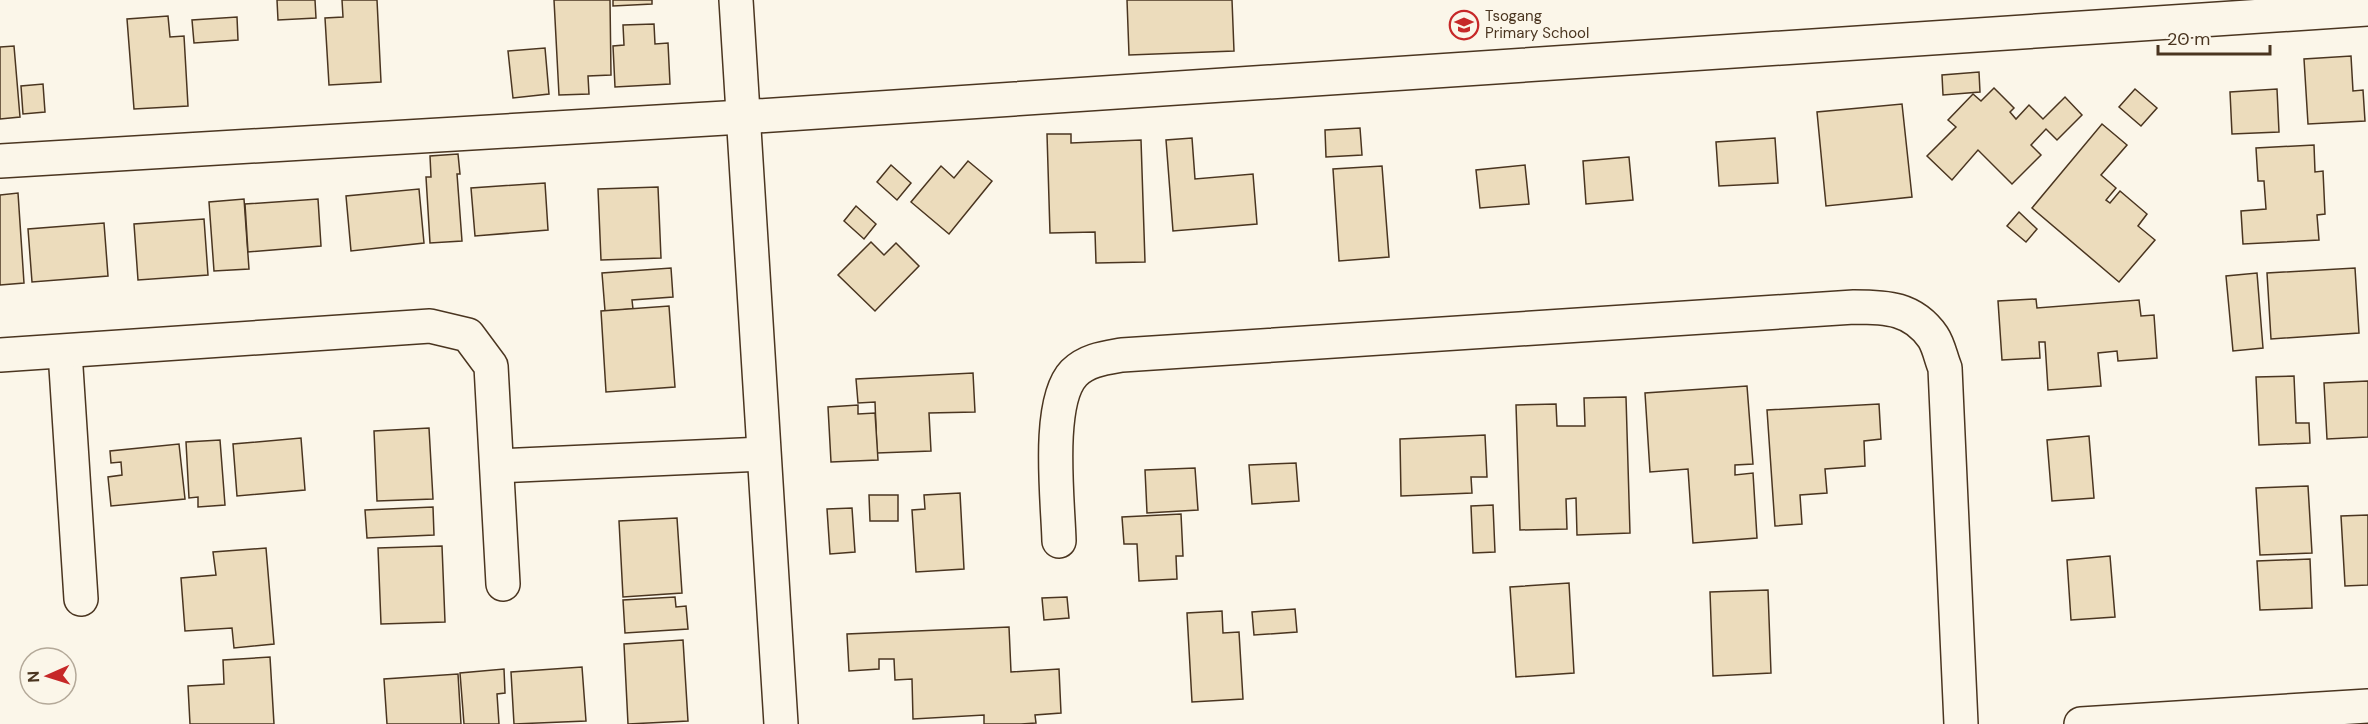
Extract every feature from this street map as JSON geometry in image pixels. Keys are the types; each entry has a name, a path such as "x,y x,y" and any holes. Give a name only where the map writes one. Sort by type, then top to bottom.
{"street":[{"path":"736,0 781,724"},
{"path":"0,161 742,117 2368,9"},
{"path":"1059,541 1056,421 1062,394 1074,373 1095,360 1122,355 1854,306 1890,308 1916,318 1934,338 1945,368 1961,724"},
{"path":"0,355 430,326 468,335 491,366 503,584"},
{"path":"65,351 81,599"},
{"path":"497,466 763,454"},
{"path":"2080,724 2368,706"}],"building":[{"path":"277,0 315,0 316,18 278,20"},
{"path":"342,0 377,0 381,82 329,85 325,18 343,17"},
{"path":"554,0 610,0 611,75 588,76 589,94 559,95"},
{"path":"613,0 652,0 652,4 613,6"},
{"path":"1127,0 1232,0 1234,51 1129,55"},
{"path":"168,16 170,37 184,36 188,106 134,109 127,19"},
{"path":"237,17 238,40 194,43 192,20"},
{"path":"654,24 655,44 668,43 670,84 615,87 613,46 624,45 623,25"},
{"path":"14,46 20,117 0,119 0,47"},
{"path":"545,48 549,94 513,98 508,51"},
{"path":"2351,56 2353,91 2363,90 2365,121 2308,124 2304,59"},
{"path":"1979,72 1980,92 1943,95 1942,75"},
{"path":"43,84 45,112 23,114 21,86"},
{"path":"1994,88 2014,108 2010,112 2016,119 2029,105 2043,119 2065,97 2082,115 2057,140 2046,129 2031,145 2041,155 2012,184 1978,150 1952,180 1927,156 1956,127 1948,120 1973,94 1981,101"},
{"path":"2135,89 2157,108 2141,126 2119,107"},
{"path":"2277,89 2279,132 2232,134 2230,92"},
{"path":"1902,104 1912,197 1826,206 1817,112"},
{"path":"2102,124 2127,145 2101,175 2116,188 2106,200 2110,203 2120,191 2147,214 2138,226 2155,240 2119,282 2032,208"},
{"path":"1360,128 1362,155 1326,157 1325,130"},
{"path":"1047,134 1071,134 1071,143 1141,140 1145,262 1096,263 1095,232 1050,233"},
{"path":"1192,138 1195,179 1253,174 1257,224 1173,231 1166,140"},
{"path":"1775,138 1778,183 1719,186 1716,142"},
{"path":"2314,145 2315,172 2323,171 2325,214 2317,215 2319,240 2243,244 2241,211 2266,209 2264,181 2258,181 2256,148"},
{"path":"458,154 460,174 457,174 462,241 430,243 426,177 431,177 430,156"},
{"path":"1629,157 1633,200 1586,204 1583,161"},
{"path":"968,161 992,181 949,234 911,202 941,166 954,178"},
{"path":"891,165 911,183 897,200 877,182"},
{"path":"1525,165 1529,204 1480,208 1476,170"},
{"path":"1382,166 1389,257 1339,261 1333,169"},
{"path":"545,183 548,230 475,236 471,188"},
{"path":"658,187 661,258 601,260 598,189"},
{"path":"419,189 424,243 351,251 346,196"},
{"path":"18,193 24,283 0,285 0,195"},
{"path":"244,199 249,269 214,271 209,202"},
{"path":"318,199 321,246 248,252 245,204"},
{"path":"856,206 876,224 864,239 844,221"},
{"path":"2019,212 2037,229 2026,242 2007,226"},
{"path":"204,219 208,275 138,280 134,224"},
{"path":"104,223 108,276 32,282 28,229"},
{"path":"871,242 884,255 896,243 919,266 875,311 838,275"},
{"path":"671,268 673,297 632,300 633,309 605,311 602,273"},
{"path":"2355,268 2359,333 2271,339 2267,273"},
{"path":"2257,273 2263,348 2233,351 2226,276"},
{"path":"2036,299 2037,308 2139,300 2141,316 2154,315 2157,358 2118,361 2117,351 2098,353 2101,386 2048,390 2045,342 2039,342 2040,358 2002,360 1998,301"},
{"path":"669,306 675,387 606,392 601,311"},
{"path":"973,373 975,412 929,413 931,451 877,453 875,402 858,403 856,379"},
{"path":"2294,376 2296,423 2309,423 2310,443 2259,445 2256,377"},
{"path":"2368,381 2368,437 2327,439 2324,383"},
{"path":"1747,386 1753,464 1735,465 1735,475 1753,473 1757,538 1693,543 1688,469 1650,472 1645,393"},
{"path":"1626,397 1630,533 1577,535 1576,498 1566,499 1567,529 1520,530 1516,405 1556,404 1557,426 1585,426 1584,398"},
{"path":"1879,404 1881,439 1864,441 1865,466 1825,469 1827,493 1800,495 1802,524 1775,526 1767,410"},
{"path":"858,405 858,414 875,413 878,460 831,462 828,407"},
{"path":"429,428 433,499 377,501 374,431"},
{"path":"1485,435 1487,477 1471,477 1472,493 1401,496 1400,439"},
{"path":"2089,436 2094,498 2052,501 2047,440"},
{"path":"301,438 305,490 237,496 233,444"},
{"path":"220,440 225,505 198,507 198,497 189,498 186,442"},
{"path":"179,444 185,499 111,506 108,477 122,475 121,462 111,463 110,451"},
{"path":"1296,463 1299,501 1252,504 1249,465"},
{"path":"1195,468 1198,510 1147,513 1145,470"},
{"path":"2308,486 2312,553 2260,555 2256,488"},
{"path":"960,493 964,569 916,572 912,510 925,509 924,495"},
{"path":"869,495 898,495 898,521 870,521"},
{"path":"1493,505 1495,552 1473,553 1471,506"},
{"path":"433,507 434,535 367,538 365,510"},
{"path":"852,508 855,552 830,554 827,509"},
{"path":"1181,514 1183,556 1176,556 1177,579 1139,581 1137,544 1124,544 1122,517"},
{"path":"2368,515 2368,585 2345,586 2341,516"},
{"path":"677,518 682,593 623,597 619,521"},
{"path":"442,546 445,622 381,624 378,548"},
{"path":"266,548 274,644 234,648 232,628 185,631 181,578 216,575 213,552"},
{"path":"2110,556 2115,617 2071,620 2067,560"},
{"path":"2310,559 2312,608 2260,610 2257,561"},
{"path":"1569,583 1574,673 1516,677 1510,587"},
{"path":"1768,590 1771,673 1713,676 1710,592"},
{"path":"675,597 676,607 686,606 688,629 625,633 623,600"},
{"path":"1067,597 1069,618 1044,620 1042,598"},
{"path":"1295,609 1297,632 1254,635 1252,612"},
{"path":"1222,611 1223,633 1239,632 1243,699 1192,702 1187,613"},
{"path":"1009,627 1011,672 1059,669 1061,713 1035,715 1036,723 1021,724 984,724 984,715 913,719 912,679 895,680 894,659 879,659 879,669 849,671 847,634"},
{"path":"683,640 688,721 628,724 624,644"},
{"path":"270,657 274,724 190,724 188,686 224,684 223,660"},
{"path":"582,667 586,721 514,724 511,672"},
{"path":"504,669 505,693 497,694 499,724 464,724 460,673"},
{"path":"458,674 461,724 387,724 384,679"}],"place":[{"name":"Tsogang Primary School","path":"1464,25"}]}
